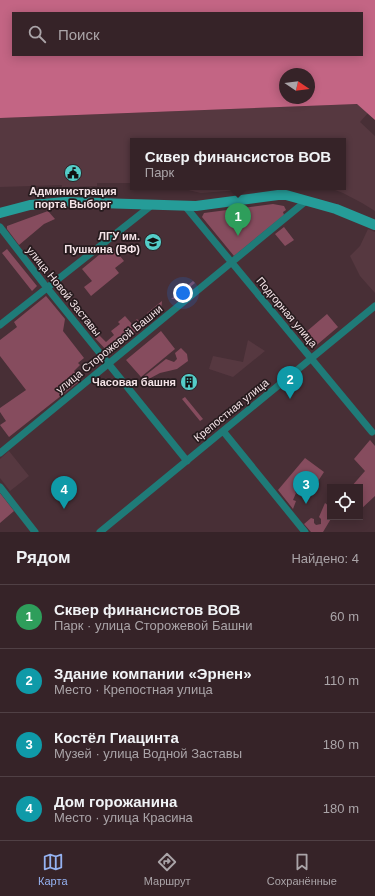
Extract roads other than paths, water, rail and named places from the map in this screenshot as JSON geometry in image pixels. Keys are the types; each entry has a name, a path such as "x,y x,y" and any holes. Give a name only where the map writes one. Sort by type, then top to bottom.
{"street":[{"path":"0,213 30,206 66,202 196,206 278,195 336,209 375,225"},
{"name":"улица Сторожевой Башни","path":"0,453 306,201"},
{"path":"0,325 152,205"},
{"name":"Подгорная улица","path":"185,206 372,432"},
{"name":"улица Новой Заставы","path":"0,228 185,459"},
{"name":"Крепостная улица","path":"103,531 185,459 223,431 375,306"},
{"path":"223,431 305,532"},
{"path":"0,487 35,532"}],"place":[{"name":"Администрация порта Выборг","path":"73,173"},
{"name":"Сквер финансистов ВОВ","path":"238,236"},
{"name":"ЛГУ им. Пушкина (ВФ)","path":"153,242"},
{"name":"Часовая башня","path":"189,382"},
{"name":"Здание компании «Эрнен»","path":"290,399"},
{"name":"Костёл Гиацинта","path":"306,504"},
{"name":"Дом горожанина","path":"64,509"}]}
